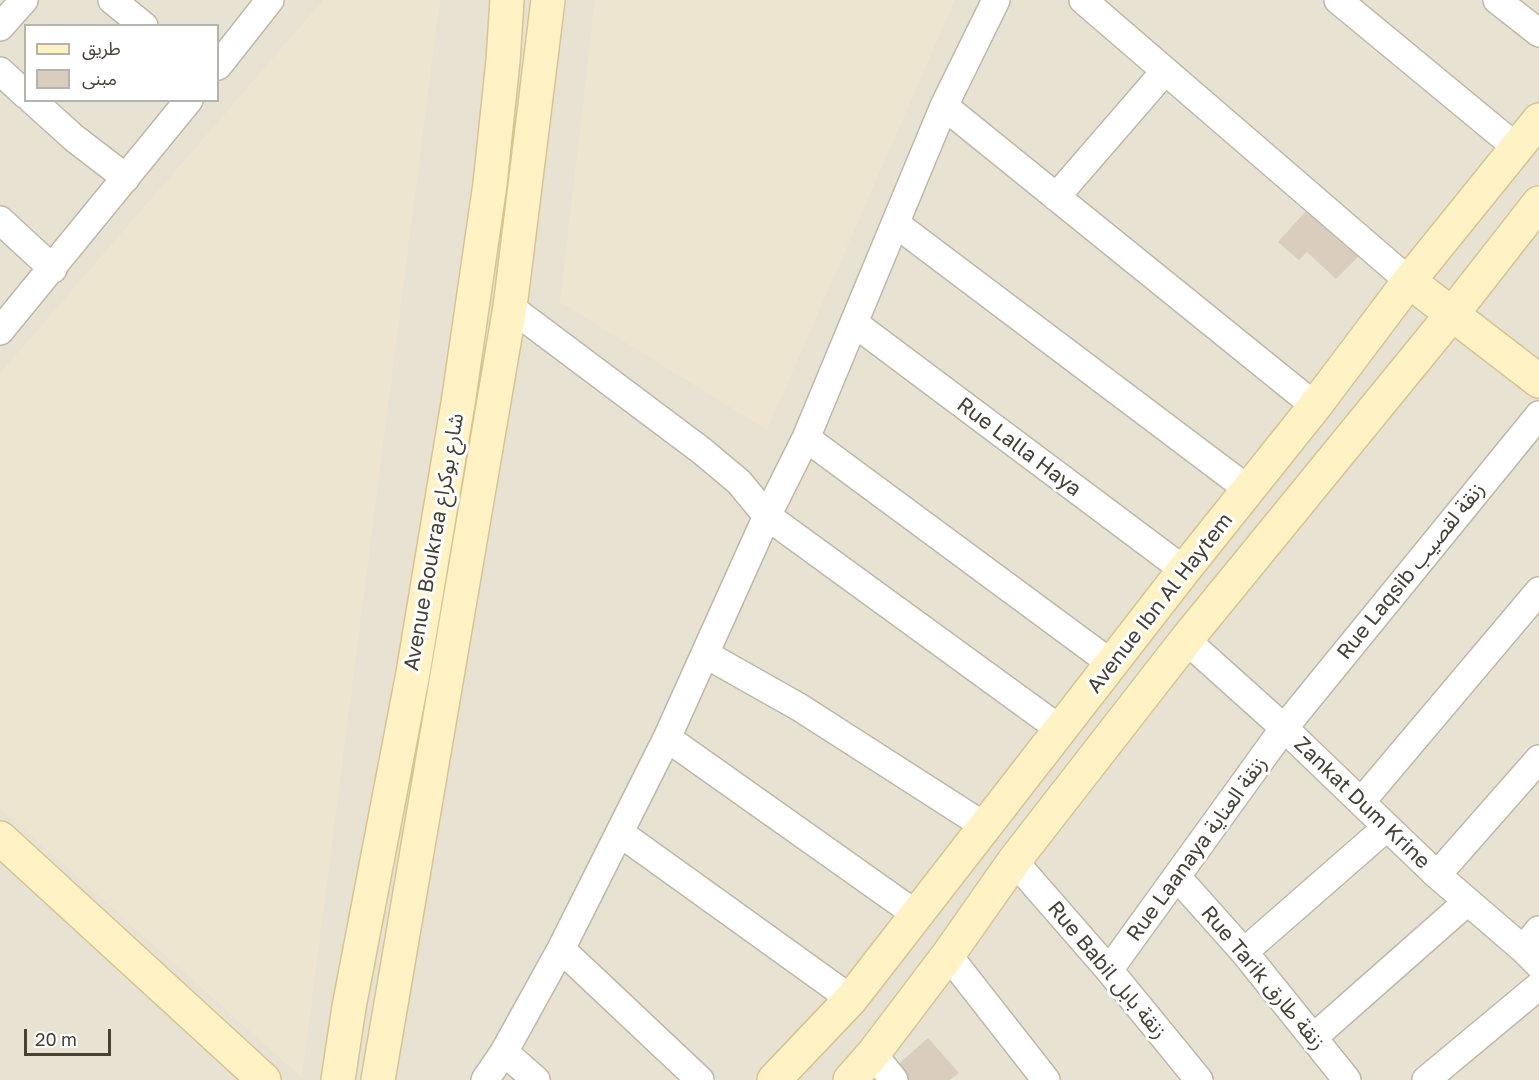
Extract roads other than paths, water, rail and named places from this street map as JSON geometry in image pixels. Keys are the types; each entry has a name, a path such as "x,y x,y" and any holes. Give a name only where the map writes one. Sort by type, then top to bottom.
{"street":[{"path":"0,27 24,0"},
{"path":"112,0 142,24"},
{"path":"219,65 270,0"},
{"name":"Avenue Boukraa شارع بوكراع","path":"338,1080 349,1007 413,673 459,397 498,117 507,0"},
{"name":"Avenue Boukraa شارع بوكراع","path":"378,1080 510,307 548,0"},
{"path":"485,1080 504,1052 561,949 667,738 767,516 806,438 944,106 996,0"},
{"path":"1083,0 1409,280 1539,381"},
{"path":"1338,0 1516,148"},
{"path":"1497,0 1539,33"},
{"path":"1056,196 1165,70"},
{"path":"0,71 24,93"},
{"path":"34,102 74,138 126,178"},
{"path":"0,331 187,102"},
{"path":"944,106 1315,406"},
{"name":"Avenue Ibn Al Haytem","path":"774,1080 851,999 1184,570 1250,490 1409,280 1539,120"},
{"name":"Avenue Ibn Al Haytem","path":"850,1080 873,1054 948,955 1014,861 1186,640 1453,313 1539,203"},
{"path":"0,220 52,269"},
{"path":"896,224 1250,490"},
{"path":"510,307 702,451 739,482 767,516 1062,730"},
{"name":"Rue Lalla Haya","path":"854,323 1184,570"},
{"name":"Rue Laqsib زنقة لقصيب","path":"1284,728 1539,415"},
{"path":"806,438 1112,664"},
{"path":"1361,802 1539,591"},
{"name":"Zankat Dum Krine","path":"1186,640 1284,728 1467,902 1534,948"},
{"path":"705,654 799,707 986,827"},
{"name":"Rue Laanaya زنقة العناية","path":"1109,970 1178,878 1284,728"},
{"path":"667,738 917,915"},
{"path":"1437,875 1539,759"},
{"path":"1244,952 1386,827"},
{"path":"620,833 851,999"},
{"path":"0,838 264,1080"},
{"name":"Rue Babil زنقة بابل","path":"1014,861 1109,970 1198,1080"},
{"name":"Rue Tarik زنقة طارق","path":"1178,878 1244,952 1347,1080"},
{"path":"1314,1037 1467,902"},
{"path":"561,949 700,1080"},
{"path":"948,955 1046,1080"},
{"path":"1426,1080 1539,986"},
{"path":"504,1052 536,1080"},
{"path":"873,1054 894,1080"}]}
